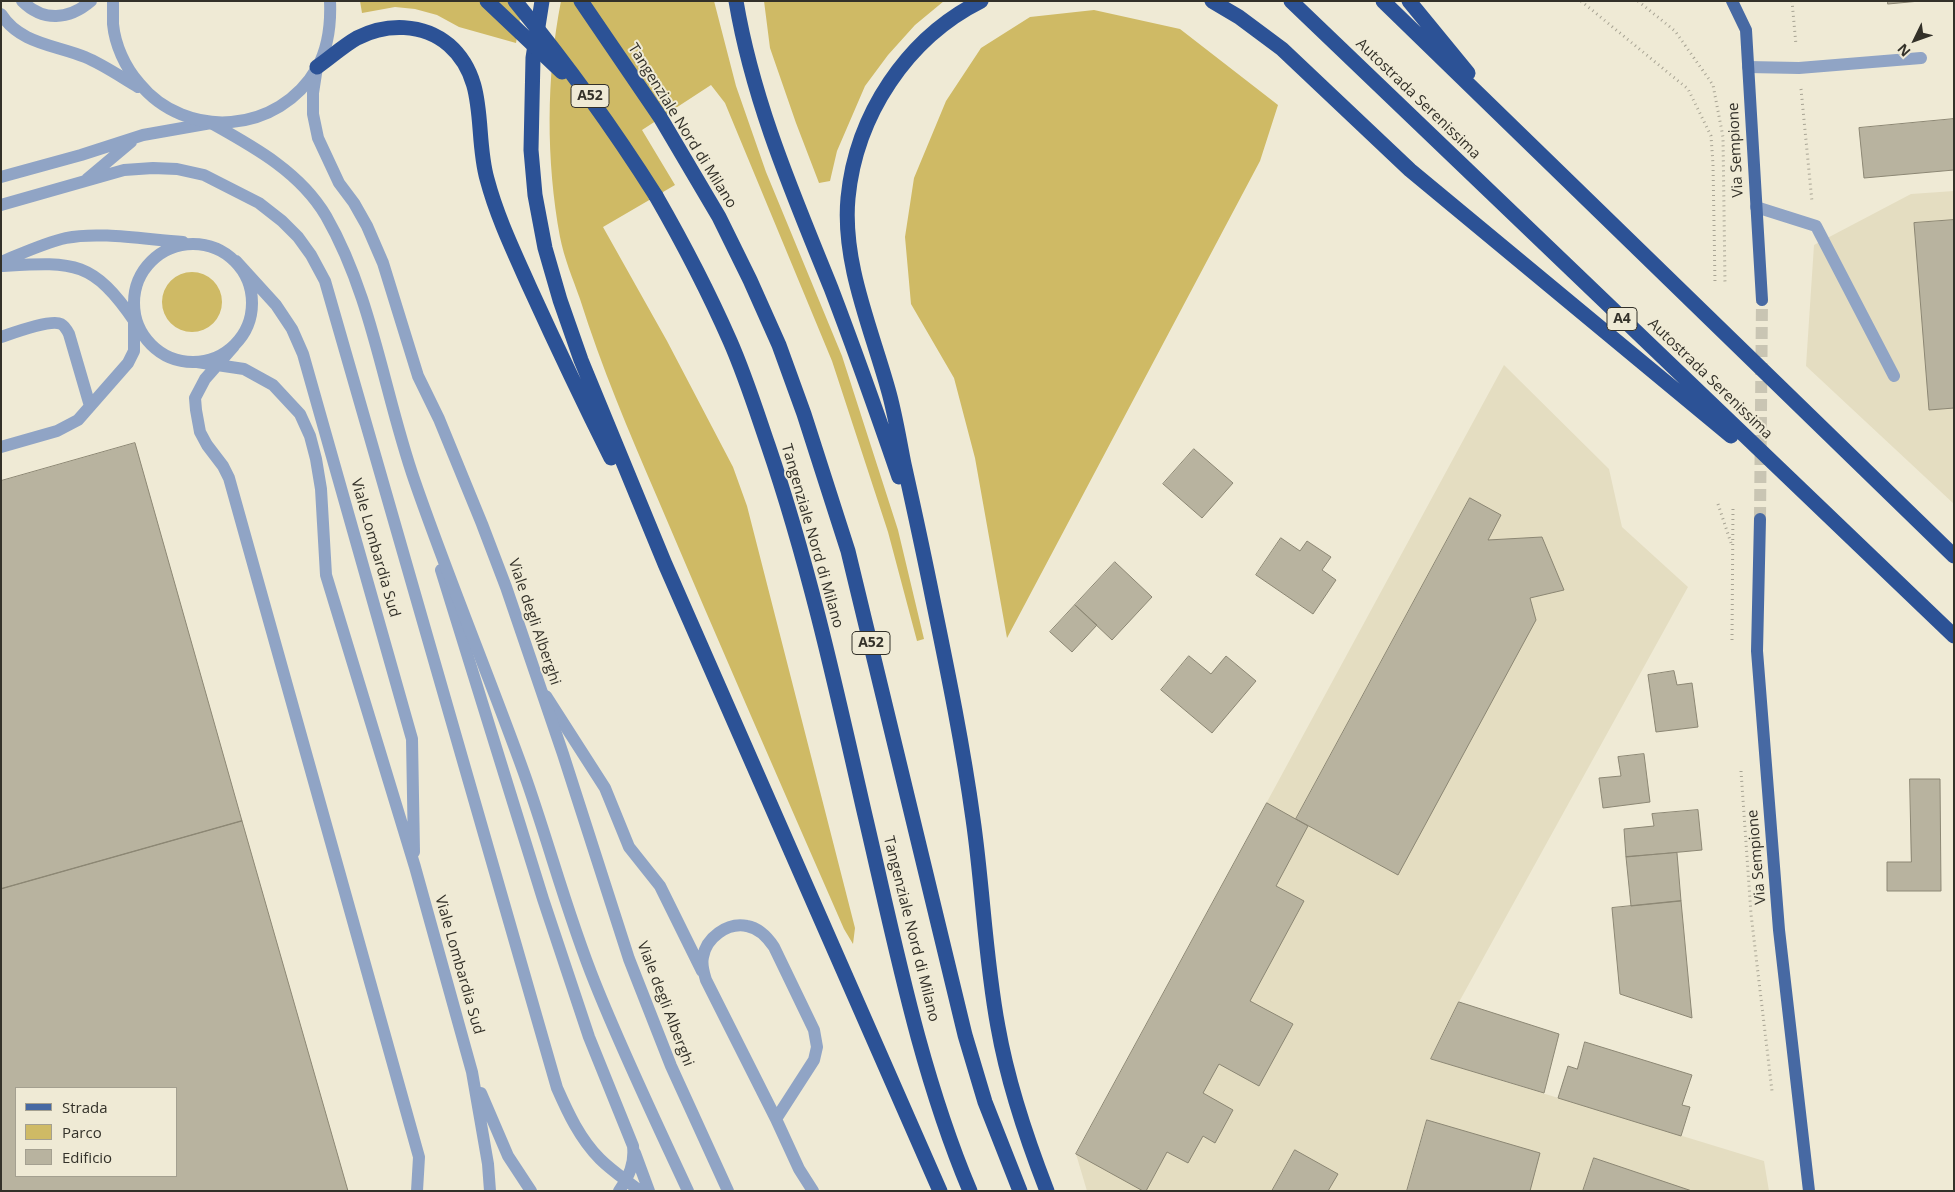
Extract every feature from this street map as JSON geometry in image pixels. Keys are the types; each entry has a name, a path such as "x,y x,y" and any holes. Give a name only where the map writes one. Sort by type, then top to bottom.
{"highway":[{"path":"487,1 594,102"},
{"name":"Tangenziale Nord di Milano","path":"514,1 551,45 594,102 656,196 701,280 731,343 756,408 778,475 817,611 909,1001 935,1091 970,1191"},
{"path":"542,1 533,58 531,150 535,196 545,248 580,360 665,564 940,1191"},
{"name":"Tangenziale Nord di Milano","path":"581,1 660,117 719,217 779,345 804,414 848,551 965,1035 985,1102 1020,1191"},
{"path":"736,1 749,65 774,146 860,363 907,503 933,601"},
{"path":"981,1 948,20 909,56 879,100 859,146 851,177 848,200 848,227 852,258 870,329 889,392 963,752 998,1028 1020,1117 1047,1191"},
{"path":"1212,1 1239,17 1282,50 1410,170 1826,515"},
{"name":"Autostrada Serenissima","path":"1291,1 1954,636"},
{"path":"1383,1 1954,556"},
{"path":"1409,1 1519,134"},
{"path":"317,67 357,38 388,28 405,27 420,29 448,44 460,56 474,81 477,95 482,162 506,234 565,366 665,564"}],"main road":[{"name":"Via Sempione","path":"1732,1 1746,30 1762,300"},
{"name":"Via Sempione","path":"1760,519 1757,651 1779,930 1809,1191"}],"street":[{"path":"22,1 31,10 51,17 75,12 91,1"},
{"path":"113,1 113,25 119,49 130,73 146,92"},
{"path":"1,177 81,155 137,136 212,123 250,119 269,112 288,100 305,84 317,67 326,46 330,25 330,1"},
{"path":"1,14 14,28 29,38 86,58 146,92 164,105 186,116 212,123 267,155 313,197 325,215 353,270 362,297 414,479 546,909 589,1037 649,1191"},
{"path":"1748,67 1799,68 1921,58"},
{"name":"Viale degli Alberghi","path":"317,67 313,92 313,114 318,138 339,183 368,226 383,263 418,376 439,419 482,524 540,686 629,959 668,1058 728,1191"},
{"path":"84,182 137,136"},
{"path":"1,205 124,170 177,169 204,175 259,203 288,226 311,255 325,281 557,1088 573,1120 599,1158 640,1191"},
{"path":"1756,207 1816,226 1894,376"},
{"path":"1,264 47,243 69,237 100,236 198,244 220,249 236,261 247,280 252,296 252,314 245,332 205,379 195,398 200,432 229,478 419,1156 417,1191"},
{"path":"1,447 67,427 78,420 128,362 134,350 135,291 140,276 148,263 160,253 179,245 198,244"},
{"name":"Viale Lombardia Sud","path":"236,261 276,304 292,329 303,354 412,739 415,867"},
{"path":"1,264 68,265 92,274 120,299 134,315 147,340 161,353 178,360 197,362 219,356 234,346"},
{"path":"1,337 50,324 61,324 69,334 90,406"},
{"name":"Viale Lombardia Sud","path":"197,362 244,369 273,385 300,414 310,436 321,489 326,575 415,867 472,1072 488,1164 490,1191"},
{"path":"414,479 525,776 568,910 595,983 688,1191"},
{"path":"540,686 605,788 629,848 660,886 799,1169 812,1191"},
{"path":"706,980 702,958 705,949 717,934 728,928 747,926 756,929 774,947 814,1030 817,1047 814,1060 776,1119"},
{"name":"Viale Lombardia Sud","path":"472,1072 508,1156 531,1191"},
{"path":"619,1191 632,1168 633,1146"}],"path":[{"path":"1580,1 1688,89 1711,136 1714,284"},
{"path":"1638,1 1675,31 1713,85 1723,137 1725,285"},
{"path":"1792,1 1814,226"},
{"path":"1718,504 1732,546 1732,508"}],"shaded area":[{"path":"1954,191 1954,504 1806,366 1814,245 1911,194"},
{"path":"1504,365 1609,469 1622,527 1688,587 1459,1002 1431,1059 1764,1161 1769,1191 1087,1191 1076,1154"}],"green space":[{"path":"360,1 523,1 516,43 459,27 437,15 415,9 395,7 362,13"},
{"path":"561,1 714,1 736,86 766,172 842,356 898,530 924,639 917,641 888,532 832,361 725,103 711,85 642,130 675,185 603,227 667,341 733,467 747,506 855,928 853,944 844,929 820,875 636,448 606,374 566,261 555,208 550,149 550,89"},
{"path":"764,1 944,1 915,25 888,55 865,86 837,151 830,181 819,183 796,123 770,48"},
{"path":"1094,10 1180,29 1278,105 1260,161 1007,638 975,458 954,378 911,304 905,237 914,178 946,101 981,48 1030,17"},
{"path":"186,272 198,272 209,277 217,285 222,296 220,314 209,327 198,332 186,332 175,327 167,319 162,308 162,296 167,285 175,277"}],"building":[{"path":"1888,1 1920,1 1888,4"},
{"path":"1954,119 1954,170 1864,178 1859,128"},
{"path":"1954,220 1954,408 1929,410 1914,223"},
{"path":"135,443 242,821 1,889 1,481"},
{"path":"1194,449 1233,483 1202,518 1163,484"},
{"path":"1470,498 1501,515 1488,540 1542,537 1564,590 1530,598 1536,620 1398,875 1296,819"},
{"path":"1281,538 1300,551 1307,541 1331,557 1322,570 1336,580 1313,614 1256,575"},
{"path":"1115,562 1152,597 1112,640 1075,605"},
{"path":"1075,605 1097,625 1072,652 1050,632"},
{"path":"1189,656 1211,674 1226,656 1256,681 1212,733 1161,690"},
{"path":"1674,671 1677,685 1692,683 1698,727 1656,732 1648,675"},
{"path":"1644,754 1650,802 1603,808 1599,778 1621,776 1618,757"},
{"path":"1910,779 1940,779 1941,891 1887,891 1887,862 1911,862"},
{"path":"1267,803 1308,826 1276,886 1304,901 1250,1001 1293,1024 1259,1086 1219,1064 1203,1093 1233,1110 1215,1143 1203,1136 1188,1163 1167,1152 1146,1191 1143,1191 1076,1154"},
{"path":"1698,810 1702,850 1626,857 1624,829 1654,826 1652,814"},
{"path":"242,821 348,1191 1,1191 1,889"},
{"path":"1677,853 1681,901 1631,906 1626,857"},
{"path":"1681,901 1692,1018 1620,994 1612,908"},
{"path":"1459,1002 1559,1034 1544,1093 1431,1059"},
{"path":"1585,1042 1692,1075 1682,1105 1690,1107 1681,1136 1558,1098 1568,1066 1577,1069"},
{"path":"1427,1120 1540,1153 1530,1191 1407,1191"},
{"path":"1295,1150 1338,1174 1328,1191 1272,1191"},
{"path":"1594,1158 1692,1191 1583,1191"}],"tunnel":[{"path":"1760,519 1762,300"}]}
